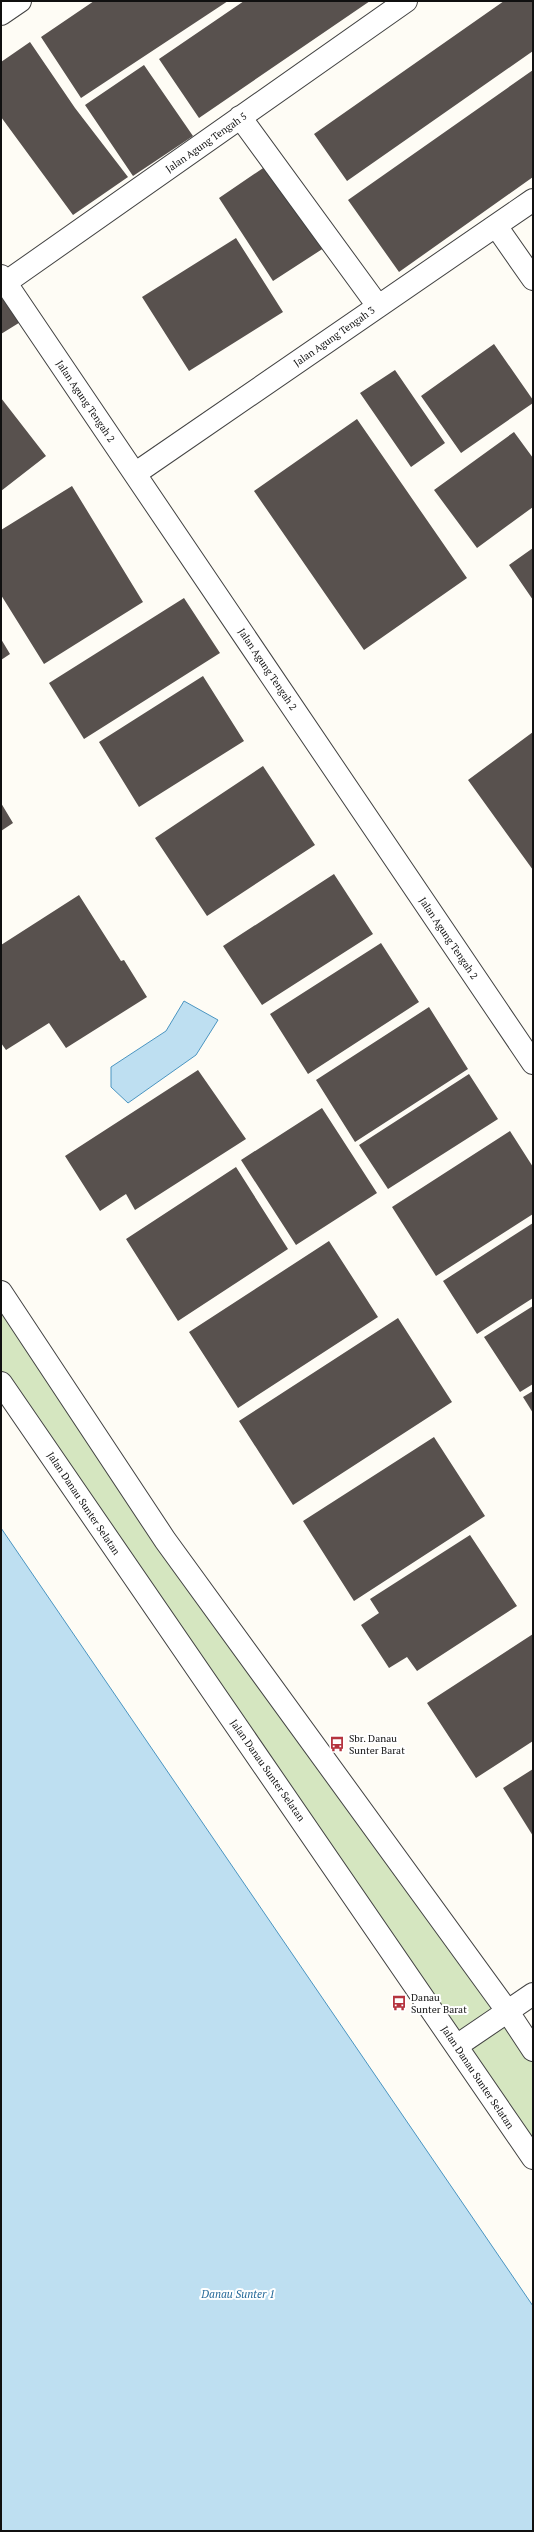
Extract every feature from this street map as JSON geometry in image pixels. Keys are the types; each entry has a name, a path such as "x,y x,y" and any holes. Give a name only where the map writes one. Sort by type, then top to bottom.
{"street":[{"path":"1,14 20,1"},
{"name":"Jalan Agung Tengah 5","path":"3,279 240,118 406,1"},
{"path":"240,118 378,306"},
{"name":"Jalan Agung Tengah 3","path":"136,473 533,200"},
{"path":"496,226 533,279"},
{"name":"Jalan Agung Tengah 2","path":"3,279 136,473 533,1063"},
{"path":"1,1292 165,1540 508,2012 533,2050"},
{"name":"Jalan Danau Sunter Selatan","path":"1,1383 458,2046 533,2158"},
{"path":"458,2046 533,1994"}],"green space":[{"path":"1,1292 533,2050 533,2158 1,1382"}],"water":[{"path":"184,1001 218,1020 196,1055 128,1103 111,1087 111,1067 166,1031"},
{"name":"Danau Sunter 1","path":"1,1528 533,2306 533,2531 1,2531"}],"building":[{"path":"94,1 228,1 81,98 41,37"},
{"path":"244,1 370,1 199,118 159,59"},
{"path":"504,1 533,1 533,51 347,181 314,134"},
{"path":"30,42 75,108 128,177 73,215 1,117 1,62"},
{"path":"144,65 193,136 133,176 85,105"},
{"path":"533,70 533,177 399,272 348,200"},
{"path":"272,162 327,246 273,281 219,198"},
{"path":"236,238 283,312 189,371 142,297"},
{"path":"1,289 22,321 1,334"},
{"path":"494,344 533,400 533,403 461,453 421,396"},
{"path":"395,370 445,443 411,467 360,393"},
{"path":"1,398 46,456 1,491"},
{"path":"357,419 467,578 364,650 254,491"},
{"path":"514,432 533,458 533,507 477,548 434,490"},
{"path":"72,486 143,602 44,664 1,595 1,530"},
{"path":"533,548 533,600 509,565"},
{"path":"184,598 220,653 84,739 49,683"},
{"path":"1,639 10,654 1,660"},
{"path":"203,676 244,741 139,807 99,742"},
{"path":"533,732 533,870 468,780"},
{"path":"263,766 315,845 207,916 155,838"},
{"path":"1,803 13,823 1,831"},
{"path":"334,874 373,934 262,1005 223,946"},
{"path":"79,895 121,961 124,960 147,997 66,1048 49,1023 6,1050 1,1043 1,945"},
{"path":"381,943 419,1002 308,1074 270,1014"},
{"path":"429,1007 468,1069 355,1142 316,1080"},
{"path":"198,1070 246,1139 135,1210 126,1194 100,1211 65,1156"},
{"path":"469,1074 498,1119 388,1189 359,1145"},
{"path":"322,1108 377,1193 296,1245 241,1160"},
{"path":"510,1131 533,1167 533,1214 436,1276 392,1207"},
{"path":"236,1167 288,1249 178,1321 126,1239"},
{"path":"533,1223 533,1298 477,1334 443,1281"},
{"path":"329,1241 378,1317 238,1408 189,1332"},
{"path":"533,1306 533,1384 520,1392 484,1337"},
{"path":"398,1318 452,1402 293,1505 239,1421"},
{"path":"533,1391 533,1413 523,1397"},
{"path":"434,1437 485,1516 354,1601 303,1521"},
{"path":"470,1535 517,1606 417,1671 407,1657 389,1668 361,1625 379,1613 370,1599"},
{"path":"533,1634 533,1741 476,1778 427,1703"},
{"path":"533,1769 533,1836 503,1788"}],"place":[{"name":"Sbr. Danau Sunter Barat","path":"337,1744"},
{"name":"Danau Sunter Barat","path":"399,2003"}]}
